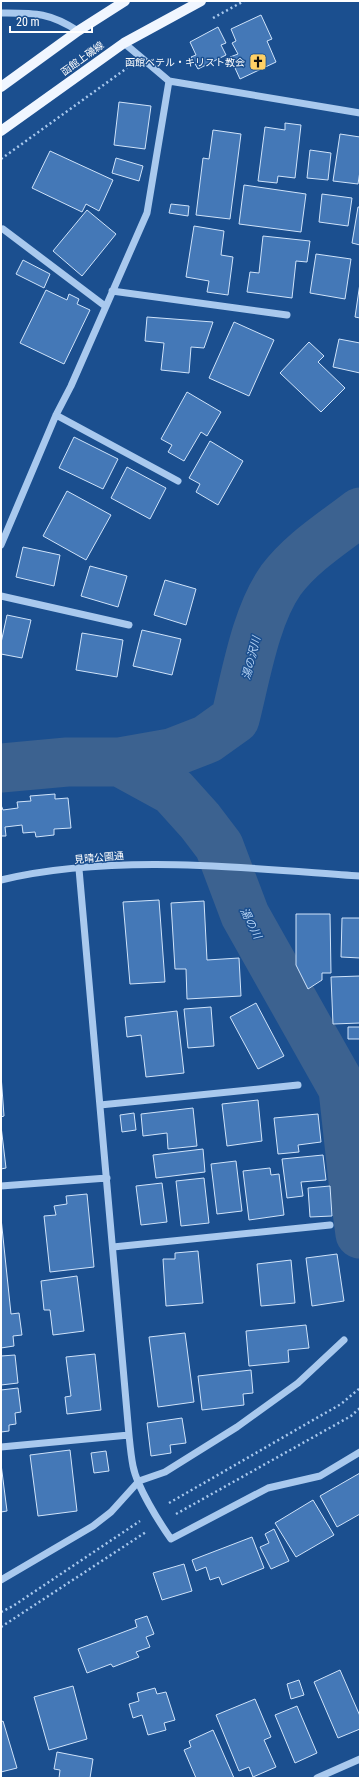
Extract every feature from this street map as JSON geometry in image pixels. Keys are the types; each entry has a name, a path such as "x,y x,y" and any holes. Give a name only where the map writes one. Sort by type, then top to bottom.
{"main road":[{"path":"1,87 78,31 125,1"},
{"name":"函館上磯線","path":"1,131 124,43 202,1"}],"street":[{"path":"1,13 37,13 62,20 78,31"},
{"path":"124,43 169,81 360,113"},
{"path":"1,545 56,415 71,386 147,213 169,81"},
{"path":"4,229 105,306"},
{"path":"112,291 287,315"},
{"path":"56,415 178,481"},
{"path":"1,596 129,625"},
{"name":"見晴公園通","path":"1,880 23,874 126,864 258,869 360,876"},
{"path":"79,869 129,1435 133,1467 139,1481 154,1512 171,1539 268,1488 320,1476 360,1452"},
{"path":"100,1105 298,1085"},
{"path":"1,1186 107,1178"},
{"path":"113,1247 330,1225"},
{"path":"1,1580 93,1526 111,1512 139,1481 165,1472 237,1427 298,1383 344,1340"},
{"path":"1,1447 129,1435"},
{"path":"317,1778 360,1759"}],"path":[{"path":"210,20 244,1"},
{"path":"1,159 141,58"},
{"path":"1,1612 13,1606 30,1593 154,1512 341,1404 360,1388"}],"building":[{"path":"261,15 272,39 267,41 276,62 240,79 230,57 238,54 232,43 236,41 231,29"},
{"path":"218,27 226,43 221,45 226,55 198,69 191,57 196,55 190,42"},
{"path":"119,102 151,106 145,149 114,145"},
{"path":"285,123 301,125 295,178 278,176 277,183 258,181 265,127 285,130"},
{"path":"213,130 241,134 230,219 196,215 203,158 209,159"},
{"path":"340,134 360,137 360,171 358,184 333,181"},
{"path":"310,150 331,153 328,180 307,178"},
{"path":"50,151 113,180 99,211 86,204 82,212 32,188"},
{"path":"116,158 143,166 139,181 112,173"},
{"path":"244,185 306,194 301,232 239,224"},
{"path":"322,194 352,198 348,226 319,222"},
{"path":"171,204 189,206 188,216 169,213"},
{"path":"358,207 360,207 360,245 352,243"},
{"path":"87,210 116,234 82,276 53,251"},
{"path":"194,226 224,231 221,255 233,257 228,295 207,292 209,281 186,277"},
{"path":"263,236 310,241 307,262 296,261 292,298 247,292 250,272 259,273"},
{"path":"316,254 351,259 345,299 310,293"},
{"path":"23,260 50,274 44,288 16,274"},
{"path":"360,283 360,318 355,317"},
{"path":"46,290 67,300 69,294 79,299 77,304 90,310 64,364 20,343"},
{"path":"147,317 213,322 204,348 191,347 189,373 161,370 164,343 145,341"},
{"path":"234,322 274,340 249,396 209,378"},
{"path":"339,339 360,343 360,373 333,367"},
{"path":"309,342 324,356 318,362 345,388 321,412 280,373"},
{"path":"187,392 221,412 207,436 201,432 184,461 168,452 172,445 161,439"},
{"path":"74,437 118,459 103,489 59,468"},
{"path":"210,441 243,461 218,505 196,492 200,484 189,478"},
{"path":"127,467 166,488 150,519 111,498"},
{"path":"67,491 111,515 86,560 43,536"},
{"path":"23,547 60,555 54,586 16,577"},
{"path":"90,566 127,576 118,607 81,596"},
{"path":"165,580 196,589 186,625 154,615"},
{"path":"7,615 31,620 22,658 1,654 1,643"},
{"path":"142,630 181,639 172,675 133,666"},
{"path":"82,633 123,640 117,677 76,670"},
{"path":"55,794 55,799 68,798 71,828 54,829 54,835 36,837 35,832 23,833 22,825 5,827 6,836 1,836 1,805 3,810 18,808 17,802 31,801 30,796"},
{"path":"159,900 165,982 130,984 123,902"},
{"path":"204,901 207,960 239,958 241,996 187,999 186,969 175,969 171,903"},
{"path":"296,914 330,914 331,973 322,973 322,980 308,989 296,965"},
{"path":"342,918 360,918 360,958 341,957"},
{"path":"360,976 360,1023 333,1024 331,977"},
{"path":"256,1003 284,1056 258,1069 230,1017"},
{"path":"211,1007 214,1046 188,1048 184,1009"},
{"path":"177,1011 184,1073 146,1077 141,1035 127,1037 125,1017"},
{"path":"348,1027 360,1027 360,1039 348,1039"},
{"path":"1,1075 4,1116 1,1117"},
{"path":"258,1100 262,1141 227,1146 222,1104"},
{"path":"193,1108 197,1146 168,1149 167,1133 143,1136 141,1114"},
{"path":"134,1113 136,1130 122,1132 120,1115"},
{"path":"318,1114 321,1142 298,1145 299,1152 278,1154 274,1118"},
{"path":"1,1126 6,1168 1,1169"},
{"path":"203,1149 205,1172 156,1178 153,1155"},
{"path":"323,1155 326,1180 301,1182 303,1196 287,1198 282,1159"},
{"path":"236,1161 242,1211 217,1214 211,1164"},
{"path":"270,1168 271,1175 279,1174 284,1215 249,1220 243,1171"},
{"path":"204,1178 209,1223 181,1226 176,1181"},
{"path":"162,1183 167,1222 141,1225 136,1186"},
{"path":"330,1186 332,1216 310,1217 308,1188"},
{"path":"87,1194 94,1267 50,1272 44,1216 56,1215 54,1206 67,1204 66,1196"},
{"path":"1,1218 11,1314 19,1313 22,1335 13,1336 14,1346 1,1348"},
{"path":"198,1251 203,1303 166,1306 163,1259 175,1259 175,1253"},
{"path":"337,1254 344,1301 312,1306 306,1258"},
{"path":"291,1260 295,1303 261,1306 257,1264"},
{"path":"77,1276 84,1331 53,1335 50,1310 44,1310 41,1281"},
{"path":"306,1325 309,1348 288,1350 289,1362 249,1366 246,1331"},
{"path":"185,1333 194,1402 158,1407 149,1337"},
{"path":"95,1354 101,1410 67,1414 65,1397 71,1396 66,1357"},
{"path":"15,1355 18,1383 1,1385 1,1356"},
{"path":"251,1370 253,1393 243,1394 244,1405 202,1410 198,1376"},
{"path":"18,1388 21,1412 15,1413 16,1424 9,1425 9,1431 1,1432 1,1390"},
{"path":"182,1418 186,1443 170,1445 171,1453 151,1456 147,1423"},
{"path":"70,1450 77,1511 38,1516 30,1455"},
{"path":"106,1451 109,1471 94,1473 91,1453"},
{"path":"1,1464 7,1511 1,1512"},
{"path":"360,1473 360,1514 337,1527 320,1496"},
{"path":"313,1500 334,1535 296,1557 275,1523"},
{"path":"274,1529 289,1561 271,1569 260,1547 269,1543 265,1534"},
{"path":"252,1537 264,1568 222,1585 219,1577 210,1580 206,1567 196,1571 192,1560"},
{"path":"184,1564 192,1591 162,1600 153,1573"},
{"path":"147,1616 154,1634 146,1637 150,1647 136,1652 139,1657 113,1667 111,1664 87,1673 78,1649 137,1627 135,1620"},
{"path":"340,1670 360,1716 360,1729 338,1738 314,1682"},
{"path":"299,1680 304,1695 291,1699 287,1684"},
{"path":"73,1686 87,1739 49,1750 34,1697"},
{"path":"155,1688 157,1694 166,1692 175,1720 164,1723 166,1730 148,1735 142,1715 133,1718 129,1704 139,1701 137,1693"},
{"path":"255,1699 271,1737 264,1740 276,1767 253,1777 249,1767 239,1771 216,1715"},
{"path":"297,1706 317,1753 295,1763 275,1715"},
{"path":"3,1721 17,1768 1,1772 1,1722"},
{"path":"213,1730 234,1778 196,1778 184,1750 191,1747 189,1741"},
{"path":"57,1752 93,1759 90,1778 59,1778 60,1770 54,1769"}],"waterway":[{"name":"湯の沢川","path":"120,762 171,753 207,739 235,719 252,647 264,611 281,580 289,570 318,543 360,512"},
{"name":"湯の川","path":"1,768 67,762 120,762 173,791 200,821 219,846 245,915 343,1089 360,1234"}],"place":[{"name":"函館ベテル・キリスト教会","path":"258,62"}]}
